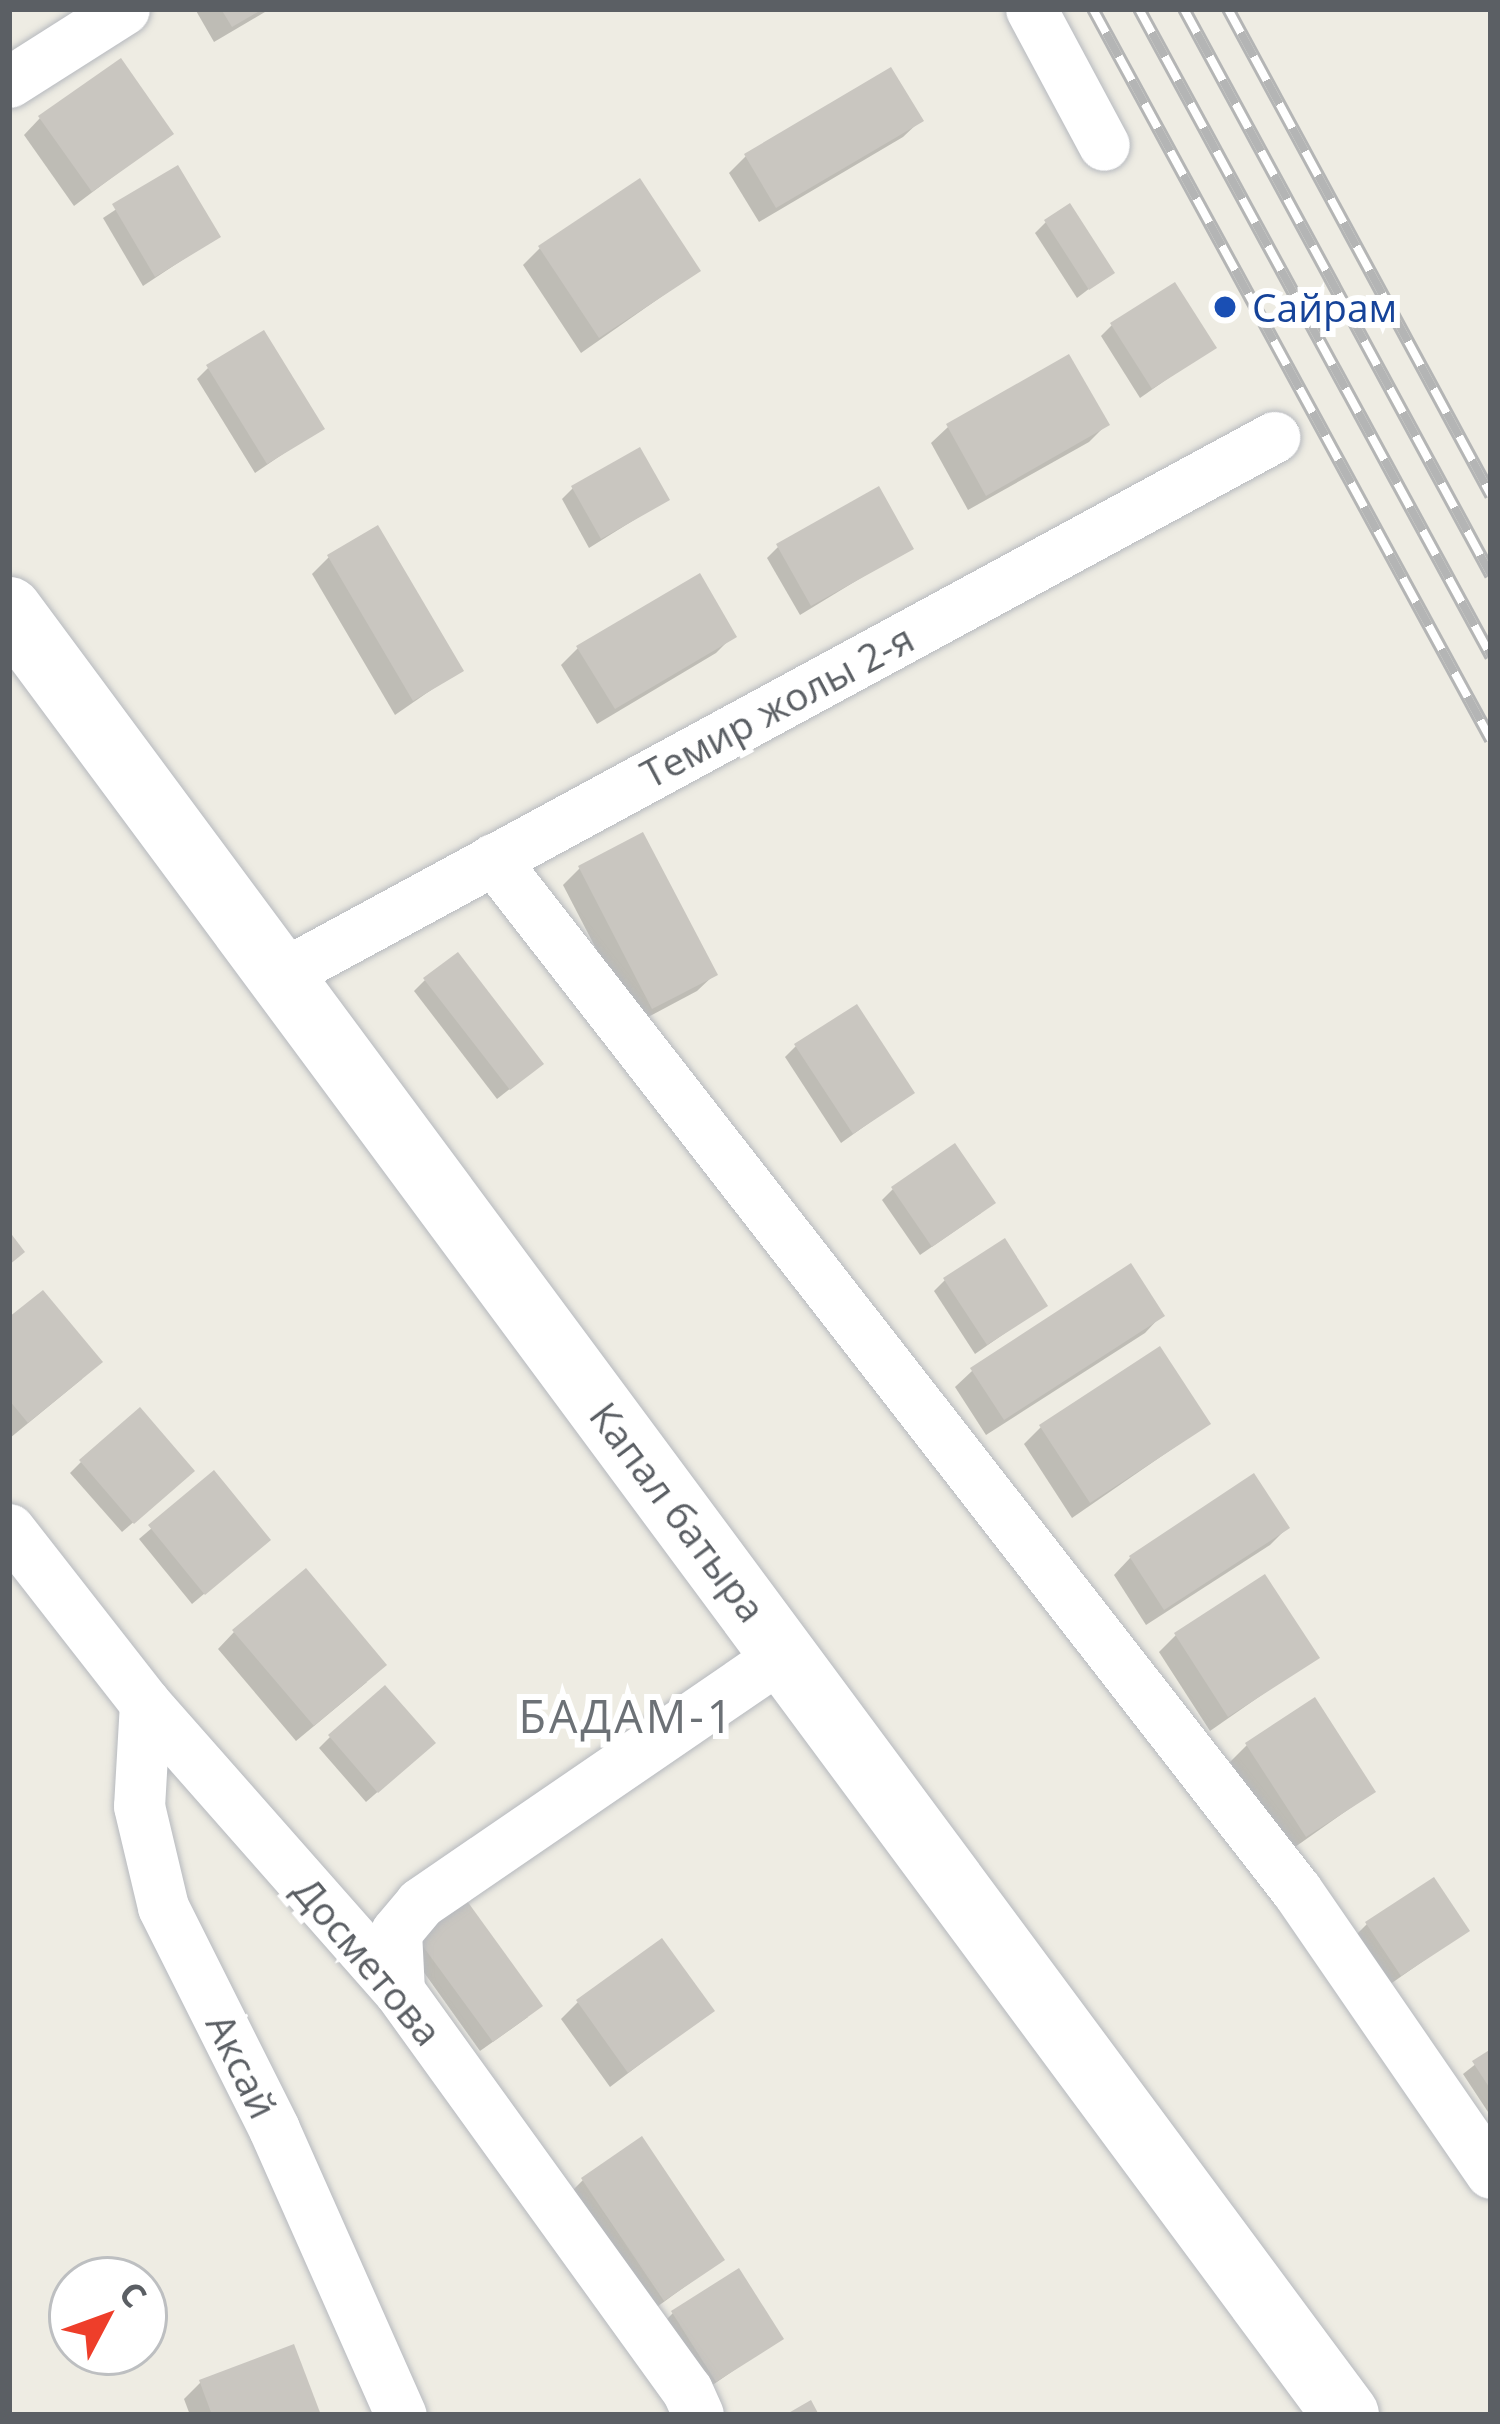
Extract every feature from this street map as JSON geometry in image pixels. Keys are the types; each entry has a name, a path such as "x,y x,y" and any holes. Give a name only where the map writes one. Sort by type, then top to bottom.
{"main road":[{"name":"Капал батыра","path":"9,610 1346,2415"}],"street":[{"path":"9,82 124,9"},
{"path":"1031,9 1104,145"},
{"name":"Темир жолы 2-я","path":"279,976 1274,437"},
{"path":"493,859 1297,1891 1491,2173"},
{"name":"Досметова","path":"9,1529 146,1703 399,1991 677,2407"},
{"path":"399,1991 395,1932 420,1903 784,1654"},
{"name":"Аксай","path":"146,1703 139,1806 163,1907 274,2129 401,2415"}],"building":[{"path":"221,9 263,9 232,27"},
{"path":"121,58 174,134 92,192 38,116"},
{"path":"891,67 924,121 776,208 744,154"},
{"path":"178,165 221,237 155,277 112,204"},
{"path":"640,178 701,271 599,338 538,246"},
{"path":"1070,203 1115,273 1089,290 1044,220"},
{"path":"1175,282 1217,348 1152,389 1110,323"},
{"path":"264,330 325,429 267,464 206,365"},
{"path":"1069,354 1110,425 986,496 946,424"},
{"path":"640,447 670,500 601,539 571,486"},
{"path":"879,486 914,549 811,606 776,544"},
{"path":"378,525 464,671 413,701 327,555"},
{"path":"700,573 737,637 615,709 576,646"},
{"path":"643,832 718,975 652,1009 578,866"},
{"path":"458,952 544,1064 510,1090 423,978"},
{"path":"857,1004 915,1093 853,1134 794,1044"},
{"path":"955,1143 996,1203 932,1247 891,1187"},
{"path":"9,1231 25,1252 9,1265"},
{"path":"1005,1238 1048,1306 987,1345 943,1278"},
{"path":"1131,1263 1165,1316 1004,1420 970,1368"},
{"path":"43,1290 103,1362 28,1423 9,1400 9,1317"},
{"path":"1160,1346 1211,1424 1090,1503 1039,1425"},
{"path":"140,1407 195,1471 134,1524 79,1460"},
{"path":"214,1470 271,1540 205,1595 148,1525"},
{"path":"1254,1473 1290,1528 1164,1610 1129,1556"},
{"path":"306,1568 387,1665 314,1726 232,1630"},
{"path":"1265,1574 1320,1658 1228,1717 1174,1633"},
{"path":"385,1685 436,1743 378,1793 328,1735"},
{"path":"1315,1697 1376,1792 1306,1837 1245,1743"},
{"path":"1434,1877 1470,1931 1401,1976 1365,1922"},
{"path":"462,1894 543,2006 493,2042 411,1930"},
{"path":"662,1938 715,2011 628,2073 576,2000"},
{"path":"1491,2049 1491,2090 1472,2061"},
{"path":"642,2136 725,2260 664,2301 581,2178"},
{"path":"739,2268 784,2339 716,2382 671,2311"},
{"path":"294,2344 321,2415 212,2415 199,2380"},
{"path":"811,2400 819,2415 785,2415"}],"railway":[{"path":"1093,9 1491,740"},
{"path":"1139,9 1491,656"},
{"path":"1184,9 1491,575"},
{"path":"1228,9 1491,495"}],"place":[{"name":"Сайрам","path":"1225,307"}],"district":[{"name":"БАДАМ-1","path":"627,1716"}]}
